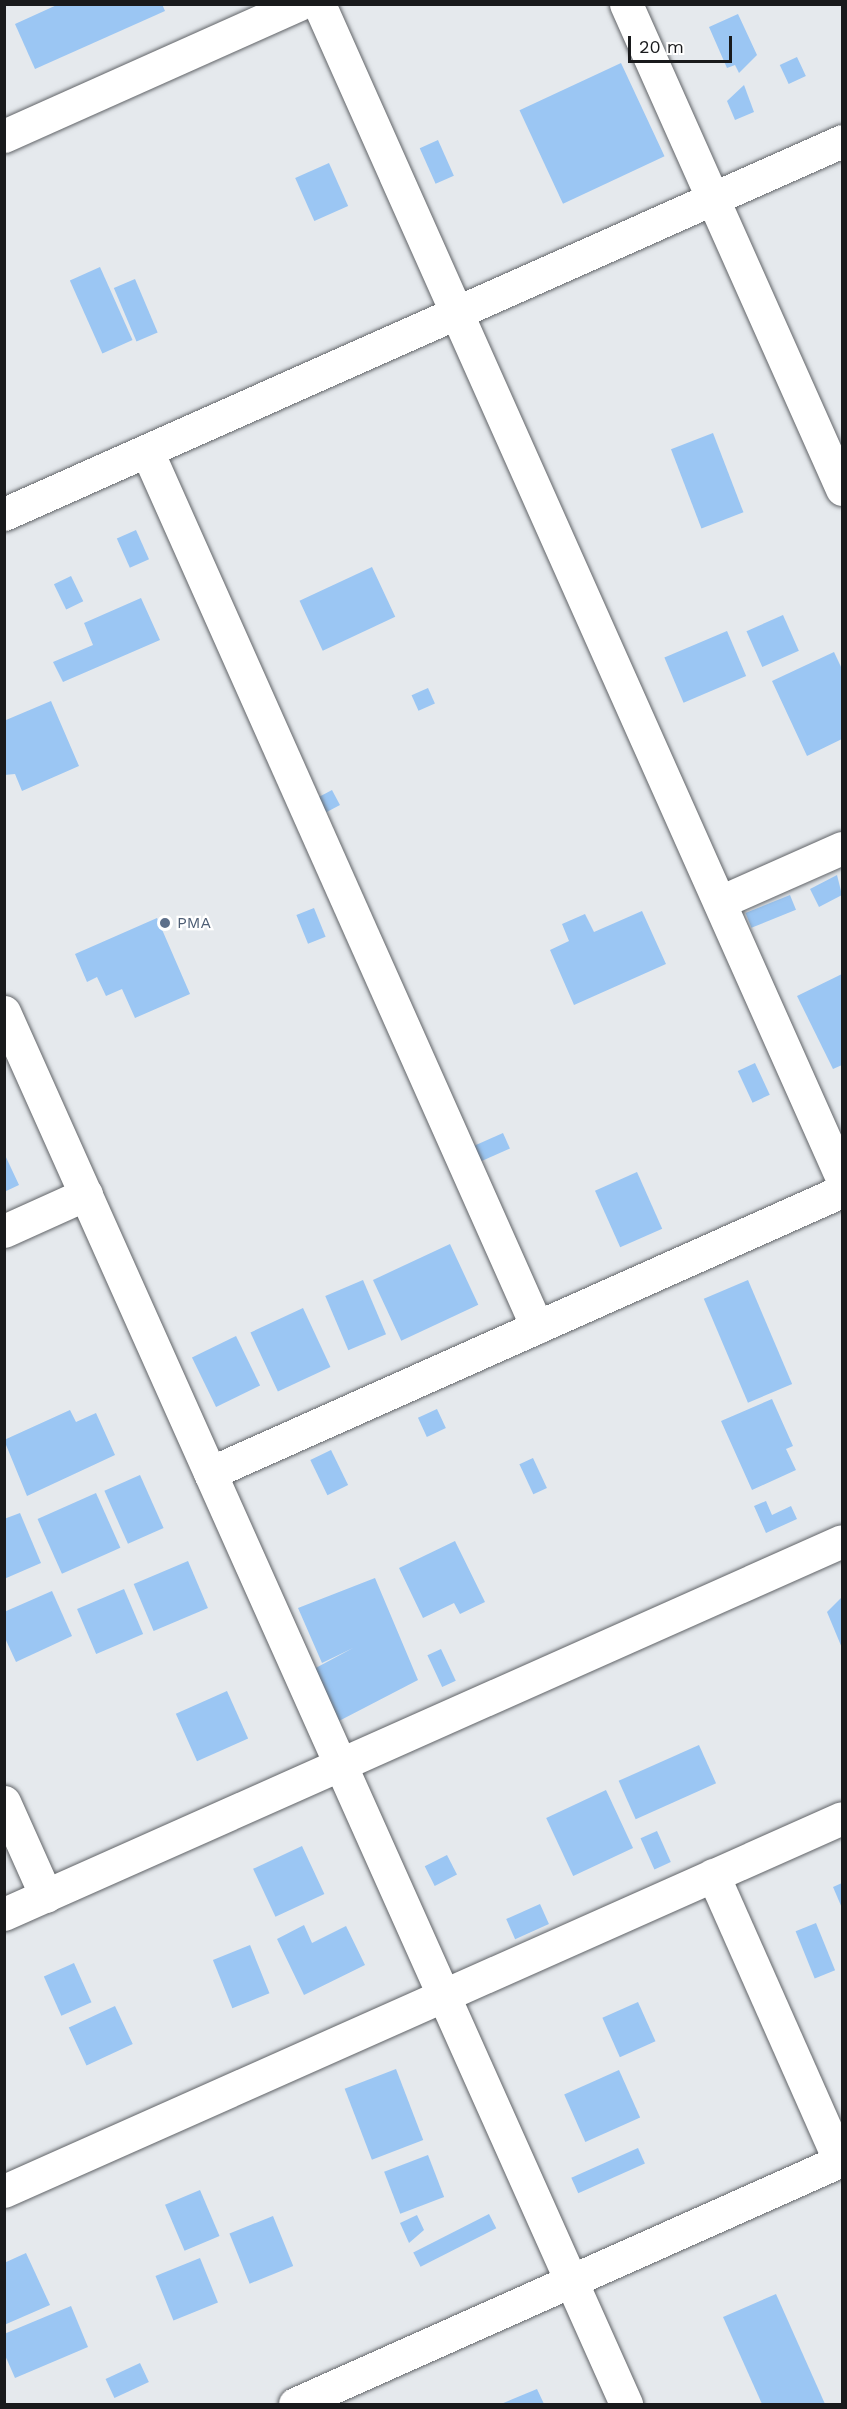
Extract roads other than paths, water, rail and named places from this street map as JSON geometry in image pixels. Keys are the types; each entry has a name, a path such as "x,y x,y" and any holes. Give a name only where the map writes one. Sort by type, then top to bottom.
{"street":[{"path":"4,136 299,4"},
{"path":"320,4 843,1178"},
{"path":"626,4 843,489"},
{"path":"4,514 843,141"},
{"path":"147,451 537,1327"},
{"path":"720,902 843,848"},
{"path":"4,1012 626,2404"},
{"path":"210,1473 843,1191"},
{"path":"4,1231 86,1194"},
{"path":"4,1914 843,1541"},
{"path":"4,1802 46,1896"},
{"path":"4,2191 843,1818"},
{"path":"294,2404 841,2160 713,1875"}],"place":[{"name":"PMA","path":"165,923"}]}
